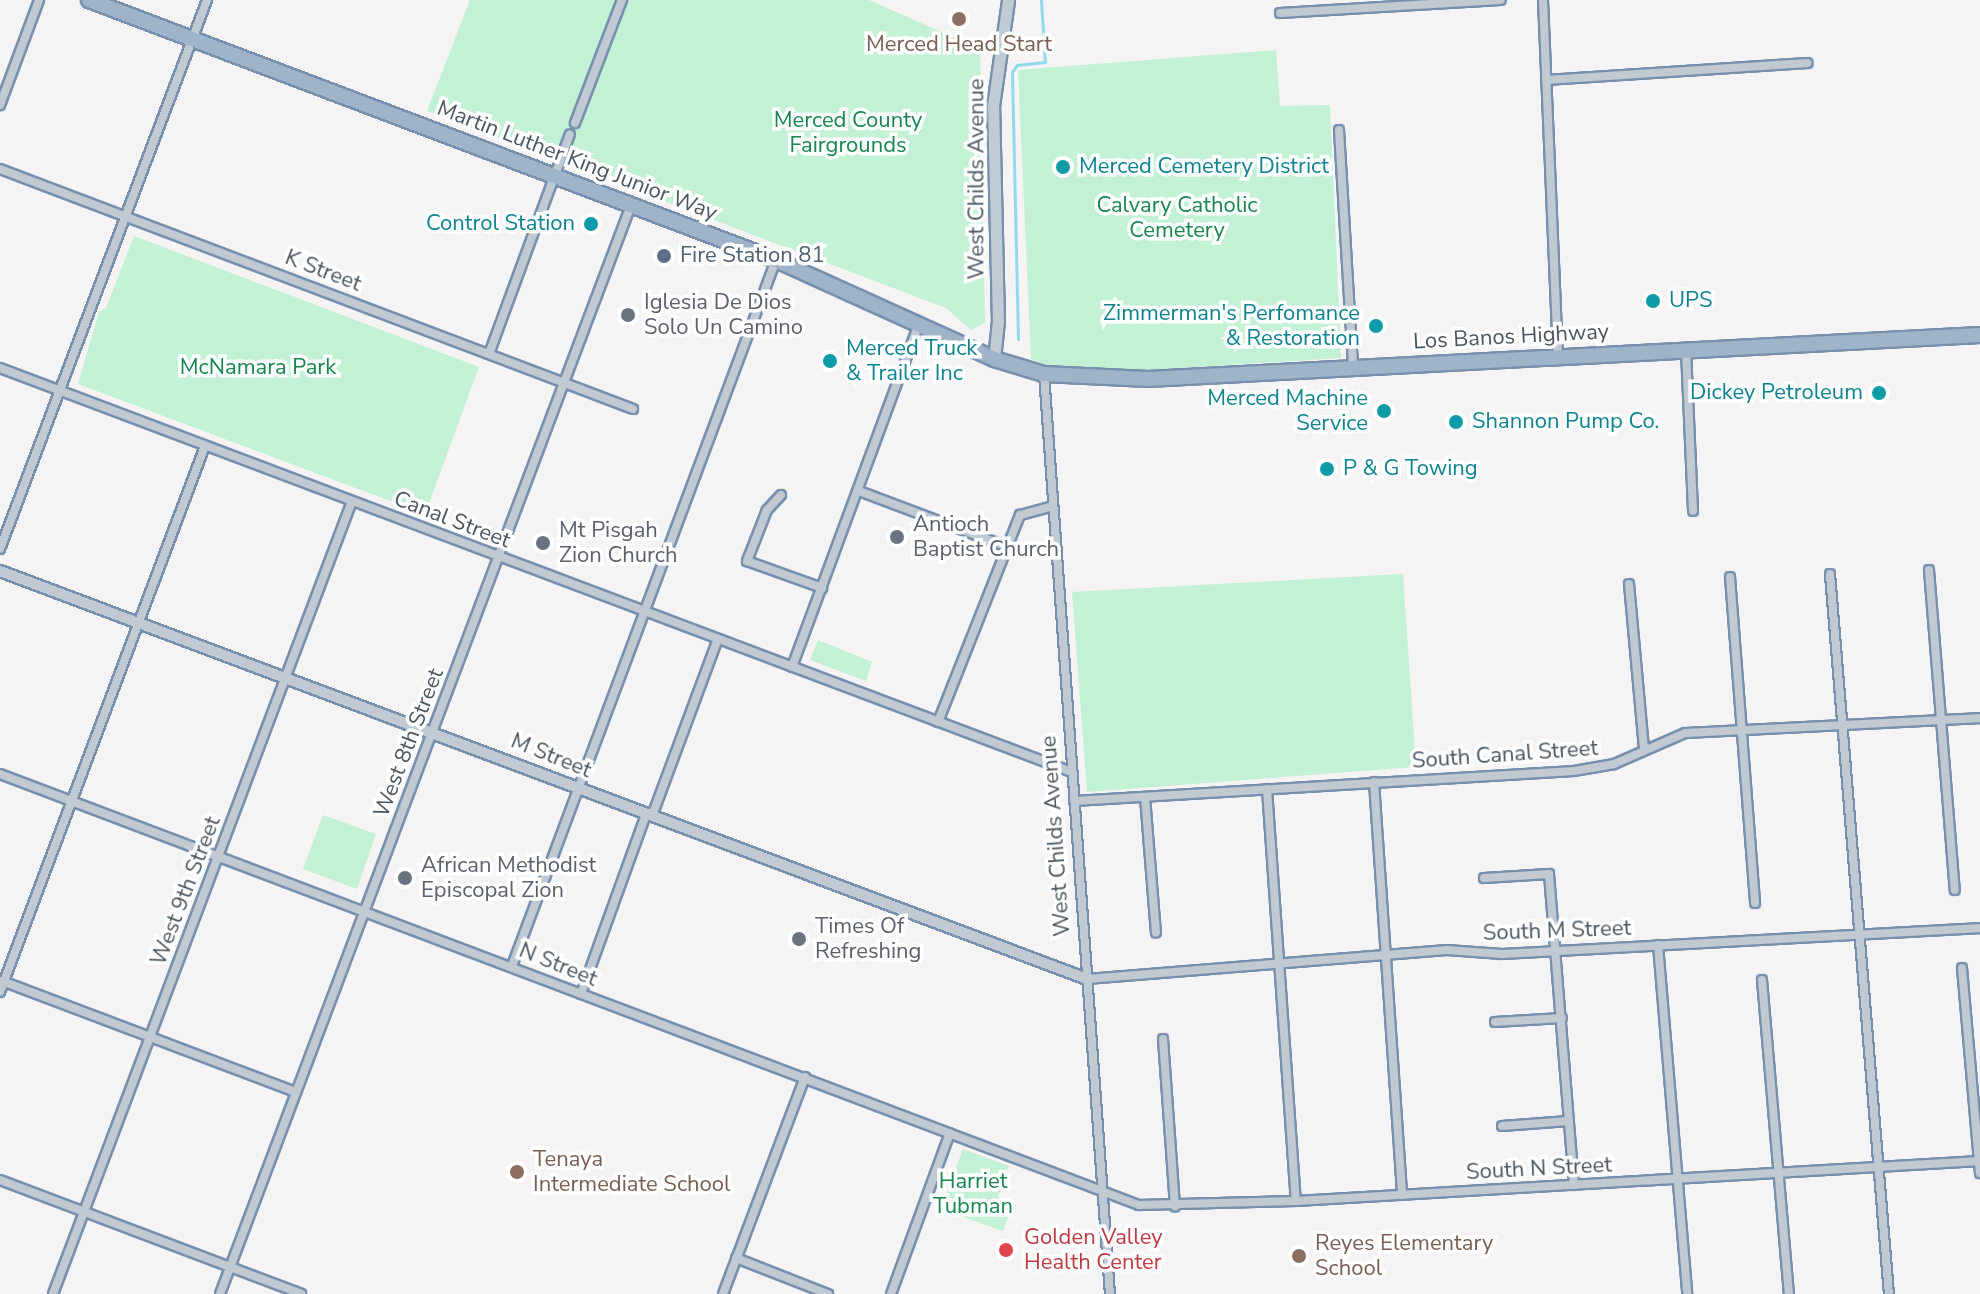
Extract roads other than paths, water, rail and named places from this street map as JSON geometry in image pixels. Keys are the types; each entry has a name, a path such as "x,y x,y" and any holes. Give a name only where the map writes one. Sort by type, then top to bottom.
{"highway":[{"name":"Martin Luther King Junior Way","path":"89,0 776,260 994,359 1044,374"},
{"name":"Los Banos Highway","path":"1044,374 1148,379 1980,335"}],"main road":[{"name":"West Childs Avenue","path":"994,359 998,322 993,106 1008,0"}],"street":[{"path":"0,105 39,0"},
{"path":"0,549 207,0"},
{"path":"575,123 622,0"},
{"path":"1280,13 1501,0"},
{"path":"1543,0 1558,357"},
{"path":"1546,80 1807,63"},
{"path":"1339,130 1353,368"},
{"path":"489,354 570,134"},
{"name":"K Street","path":"0,169 633,409"},
{"name":"West 8th Street","path":"220,1294 631,205"},
{"path":"512,966 776,260"},
{"path":"792,667 919,324"},
{"path":"1686,350 1693,511"},
{"name":"Canal Street","path":"0,368 1072,772"},
{"name":"West Childs Avenue","path":"1044,374 1110,1294"},
{"path":"0,992 205,446"},
{"path":"859,491 1005,546"},
{"path":"781,495 767,510 747,561 822,588"},
{"name":"West 9th Street","path":"53,1294 352,501"},
{"path":"938,722 1005,546 1020,515 1053,506"},
{"path":"1929,570 1955,890"},
{"name":"M Street","path":"0,571 287,676 1087,979"},
{"path":"1830,574 1889,1294"},
{"path":"1730,577 1755,903"},
{"path":"1629,584 1644,748"},
{"path":"581,994 718,639"},
{"name":"South Canal Street","path":"1074,801 1596,768 1674,735 1980,718"},
{"name":"N Street","path":"0,774 1103,1192"},
{"path":"1374,782 1402,1195"},
{"path":"1267,789 1296,1201"},
{"path":"1145,797 1156,933"},
{"path":"1484,878 1549,874 1574,1185"},
{"name":"South M Street","path":"1087,979 1386,955 1556,951 1980,928"},
{"path":"1658,945 1687,1294"},
{"path":"1962,968 1980,1173"},
{"path":"1762,980 1789,1294"},
{"path":"2,981 296,1092"},
{"path":"1495,1022 1562,1018"},
{"path":"1163,1039 1175,1207"},
{"path":"723,1294 805,1077"},
{"path":"1502,1126 1569,1121"},
{"path":"891,1294 950,1133"},
{"name":"South N Street","path":"1103,1192 1139,1205 1175,1207 1978,1161"},
{"path":"0,1180 301,1294"},
{"path":"736,1258 828,1294"}],"waterway":[{"path":"1018,339 1012,72 1017,65 1045,62 1041,0"}],"place":[{"name":"Merced Head Start","path":"959,19"},
{"name":"Merced Cemetery District","path":"1063,167"},
{"name":"Control Station","path":"591,224"},
{"name":"Fire Station 81","path":"664,256"},
{"name":"UPS","path":"1653,301"},
{"name":"Iglesia De Dios Solo Un Camino","path":"628,315"},
{"name":"Zimmerman's Perfomance & Restoration","path":"1376,326"},
{"name":"Merced Truck & Trailer Inc","path":"830,361"},
{"name":"Dickey Petroleum","path":"1879,393"},
{"name":"Merced Machine Service","path":"1384,411"},
{"name":"Shannon Pump Co.","path":"1456,422"},
{"name":"P & G Towing","path":"1327,469"},
{"name":"Antioch Baptist Church","path":"897,537"},
{"name":"Mt Pisgah Zion Church","path":"543,543"},
{"name":"African Methodist Episcopal Zion","path":"405,878"},
{"name":"Times Of Refreshing","path":"799,939"},
{"name":"Tenaya Intermediate School","path":"517,1172"},
{"name":"Golden Valley Health Center","path":"1006,1250"},
{"name":"Reyes Elementary School","path":"1299,1256"}],"park label":[{"name":"Merced County Fairgrounds","path":"848,132"},
{"name":"Calvary Catholic Cemetery","path":"1177,218"},
{"name":"McNamara Park","path":"258,368"},
{"name":"Harriet Tubman","path":"973,1194"}]}
